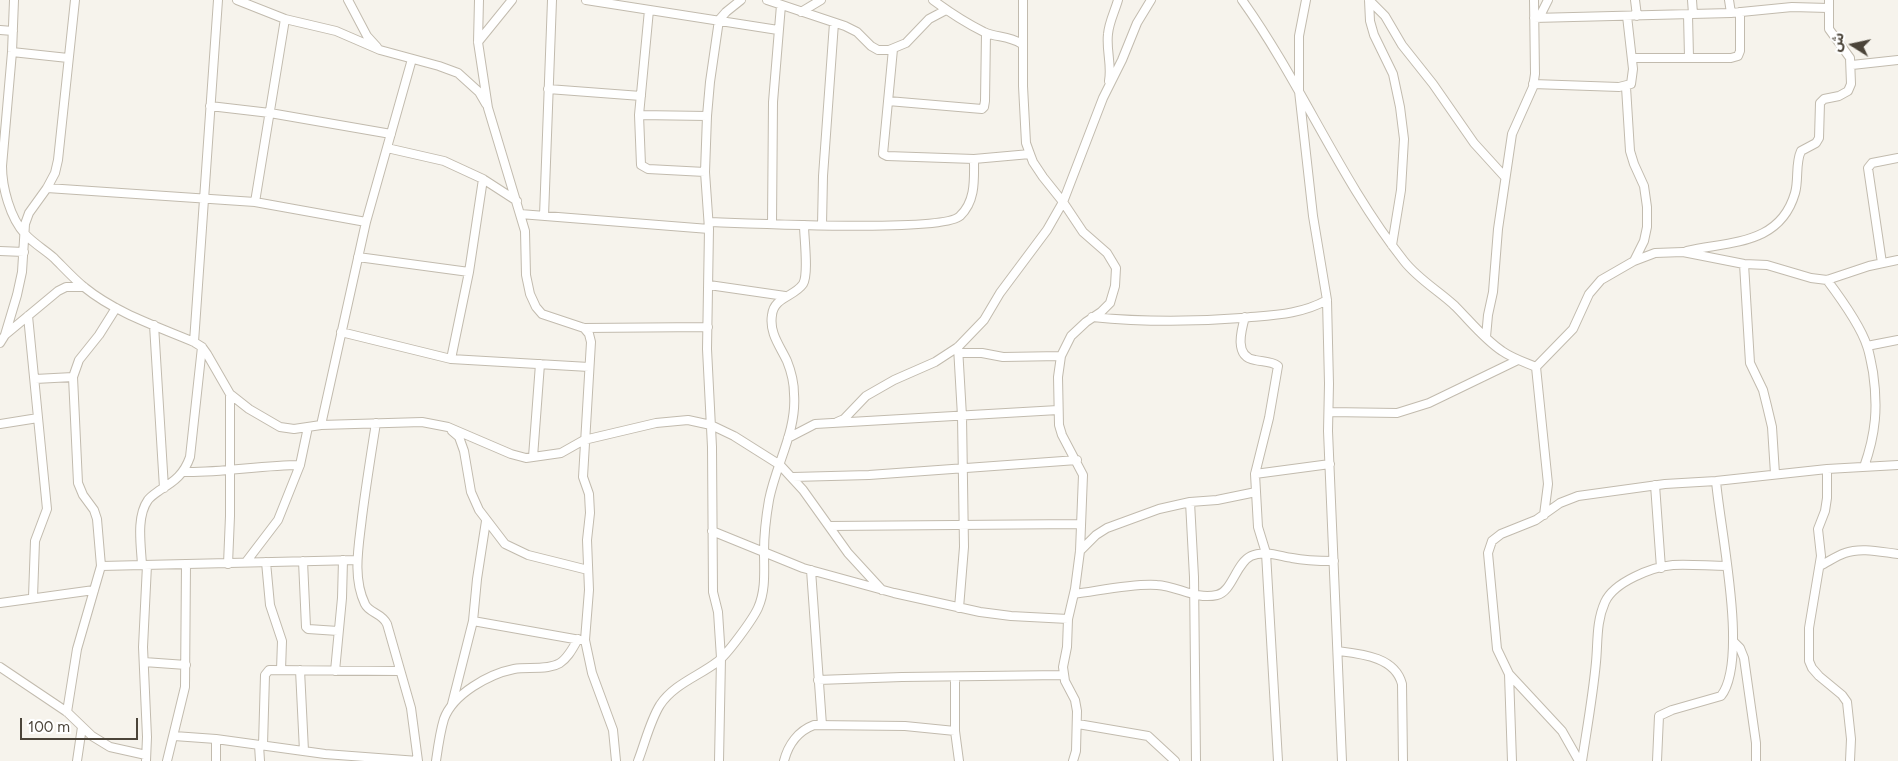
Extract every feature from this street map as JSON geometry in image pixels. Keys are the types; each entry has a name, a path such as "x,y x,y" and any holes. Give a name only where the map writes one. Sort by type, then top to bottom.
{"street":[{"path":"14,0 12,52 1,166 7,199 24,233 53,257 84,287 116,308 202,347 230,394 255,413 280,427 294,429 321,425 422,422 448,427 511,454 526,458 561,453 584,440 656,423 688,420 711,425 742,440 780,464 793,477 848,553 882,590"},
{"path":"0,343 5,335 18,295 24,252 24,233 29,213 47,188 55,173 58,160 76,0"},
{"path":"194,342 218,0"},
{"path":"237,0 285,19 336,31 380,50 458,73 479,92 488,108"},
{"path":"348,0 367,36 380,50"},
{"path":"479,0 478,42 488,108 525,231 526,275 530,294 536,306 542,314 584,328 708,327"},
{"path":"478,42 512,0"},
{"path":"544,216 552,0"},
{"path":"586,0 778,30"},
{"path":"719,761 721,658 718,612 713,592 708,327 709,226 705,172 710,82 719,20 741,0"},
{"path":"767,0 845,26 857,32 871,46 878,50 893,49 906,43 928,19 946,10"},
{"path":"801,12 821,0"},
{"path":"933,0 946,10 986,33 1004,36 1022,44"},
{"path":"1023,0 1022,44 1026,143 1033,162 1043,178 1063,202 1083,232 1108,253 1116,268 1115,286 1110,303 1071,336 1061,356 1058,377 1059,425 1062,435 1077,460 1083,475 1080,551 1074,594 1068,619 1067,647 1063,667 1063,675 1075,700 1078,724 1076,751 1073,761"},
{"path":"1107,90 1111,70 1108,35 1110,20 1118,0"},
{"path":"837,422 844,419 866,396 894,380 958,350 984,320 1000,292 1047,230 1063,202 1089,131 1137,23 1151,0"},
{"path":"1242,0 1299,91 1331,150 1376,223 1405,263 1426,283 1446,298 1501,351 1536,367"},
{"path":"1306,0 1299,36 1299,91 1314,225 1327,300 1328,412 1342,761"},
{"path":"1369,0 1370,21 1374,35 1393,74 1404,139 1401,190 1392,245"},
{"path":"1369,0 1385,16 1402,46 1433,84 1474,143 1504,176"},
{"path":"1486,338 1493,292 1504,176 1512,134 1533,84 1537,18 1534,0"},
{"path":"1537,18 1548,0"},
{"path":"1634,0 1637,16"},
{"path":"1690,57 1692,0"},
{"path":"1729,0 1731,13"},
{"path":"1537,18 1731,13 1774,4 1828,4 1829,29 1833,37 1848,53 1852,64 1851,84 1848,91 1839,96 1824,99 1820,103 1819,138 1816,142 1801,150 1798,159 1795,192 1778,224 1766,234 1741,242 1713,245 1684,252 1655,253 1634,260 1601,280 1589,294 1572,329 1536,367 1548,484 1544,515"},
{"path":"772,224 773,102 781,5"},
{"path":"649,10 639,115 641,165 644,168 705,172"},
{"path":"1632,58 1731,58 1738,56 1740,51 1740,12"},
{"path":"1533,84 1626,87 1631,84 1633,81 1632,58 1627,16"},
{"path":"256,202 285,19"},
{"path":"822,225 823,176 834,23"},
{"path":"0,30 13,31"},
{"path":"888,101 982,109 985,101 986,33"},
{"path":"893,49 883,154 887,156 974,159 1030,154"},
{"path":"12,52 68,58"},
{"path":"321,425 366,222 412,59"},
{"path":"1852,64 1898,60"},
{"path":"1626,87 1630,151 1644,186 1647,207 1647,227 1644,241 1634,260"},
{"path":"548,89 641,96"},
{"path":"210,106 270,113 391,134"},
{"path":"639,115 707,116"},
{"path":"387,148 444,161 483,179 517,201"},
{"path":"1882,263 1868,168 1872,163 1898,158"},
{"path":"520,214 709,226 772,224 870,227 936,223 955,220 960,217 970,202 974,189 974,159"},
{"path":"451,359 469,272 483,179"},
{"path":"47,188 256,202 366,222"},
{"path":"638,761 660,705 673,691 721,658 758,609 765,578 764,553 769,501 788,438 795,403 793,383 787,361 774,336 772,315 775,306 785,296 799,289 804,283 804,225"},
{"path":"0,251 24,252"},
{"path":"1684,252 1744,264 1767,266 1827,280 1898,260"},
{"path":"358,257 469,272"},
{"path":"1744,264 1750,364 1763,390 1772,427 1775,474"},
{"path":"1827,280 1862,333 1868,346 1877,405 1873,438 1864,467"},
{"path":"709,285 785,296"},
{"path":"5,335 58,291 66,287 84,287"},
{"path":"1092,318 1166,322 1245,317 1294,313 1311,309 1327,300"},
{"path":"67,712 74,658 101,566 97,519 94,510 83,495 78,483 73,377 79,360 99,335 116,308"},
{"path":"28,316 47,509 35,541 33,597"},
{"path":"1245,317 1239,338 1242,351 1252,360 1274,363 1278,366 1269,418 1255,474 1258,527 1266,553 1278,761"},
{"path":"154,325 164,488"},
{"path":"452,704 466,692 488,678 515,668 558,666 568,658 581,640 589,590 587,540 590,513 589,494 583,477 591,342 589,334 584,328"},
{"path":"341,332 451,359 589,367"},
{"path":"1868,346 1898,340"},
{"path":"0,667 67,712 92,736 110,747 146,758 144,662 145,565 141,530 144,508 152,495 178,479 190,456 202,347"},
{"path":"958,350 1004,357 1061,356"},
{"path":"958,350 962,416 964,524 959,608"},
{"path":"1328,412 1397,413 1429,403 1518,360"},
{"path":"533,457 540,364"},
{"path":"35,379 73,377"},
{"path":"228,564 230,394"},
{"path":"788,438 815,424 1058,410"},
{"path":"0,424 38,418"},
{"path":"174,736 216,739 304,751 418,761 412,708 384,618 367,608 364,604 358,579 357,560 366,482 376,422"},
{"path":"246,562 278,520 300,465 308,427"},
{"path":"448,427 459,437 464,451 471,492 479,510 505,544 528,555 588,570"},
{"path":"793,477 869,474 1077,460"},
{"path":"1255,474 1330,464"},
{"path":"183,472 206,473 273,465 300,465"},
{"path":"1580,761 1562,730 1509,674 1497,648 1488,553 1492,541 1500,534 1544,515 1560,503 1578,496 1655,485 1716,481 1827,469 1898,465 1898,471"},
{"path":"1827,469 1827,498 1825,511 1818,529 1820,566 1809,628 1809,662 1819,676 1842,695 1847,702 1851,739 1850,761"},
{"path":"1657,761 1659,716 1672,710 1721,696 1730,678 1734,642 1716,481"},
{"path":"1655,485 1661,568"},
{"path":"1080,551 1106,528 1159,509 1190,502 1217,500 1256,492"},
{"path":"1190,502 1194,596 1196,761"},
{"path":"436,761 445,718 452,704 473,621 486,520"},
{"path":"829,526 1081,524"},
{"path":"712,531 811,570 882,590 959,608 1012,616 1068,619"},
{"path":"1820,566 1852,551 1865,550 1898,554"},
{"path":"1074,594 1157,585 1194,596 1215,596 1221,594 1243,562 1254,554 1266,553 1292,558 1334,562"},
{"path":"335,671 343,560"},
{"path":"101,566 357,560"},
{"path":"303,561 307,628 338,631"},
{"path":"266,562 270,605 282,641 281,670"},
{"path":"167,761 185,687 186,564"},
{"path":"1580,761 1596,661 1597,630 1609,593 1643,573 1671,565 1727,566"},
{"path":"811,570 822,725"},
{"path":"0,603 94,590"},
{"path":"473,621 581,640"},
{"path":"581,640 613,730 616,761"},
{"path":"1734,642 1740,648 1744,658 1756,743 1756,761"},
{"path":"1338,651 1370,656 1388,664 1400,674 1402,684 1403,761"},
{"path":"144,662 186,665"},
{"path":"260,761 265,675 268,670 400,670"},
{"path":"300,670 304,751"},
{"path":"1509,674 1512,761"},
{"path":"818,680 1063,675"},
{"path":"954,677 955,731 959,761"},
{"path":"1078,724 1148,736 1175,761"},
{"path":"784,761 790,746 804,729 822,725 905,726 955,731"},
{"path":"77,761 82,727"},
{"path":"216,739 216,761"}]}
